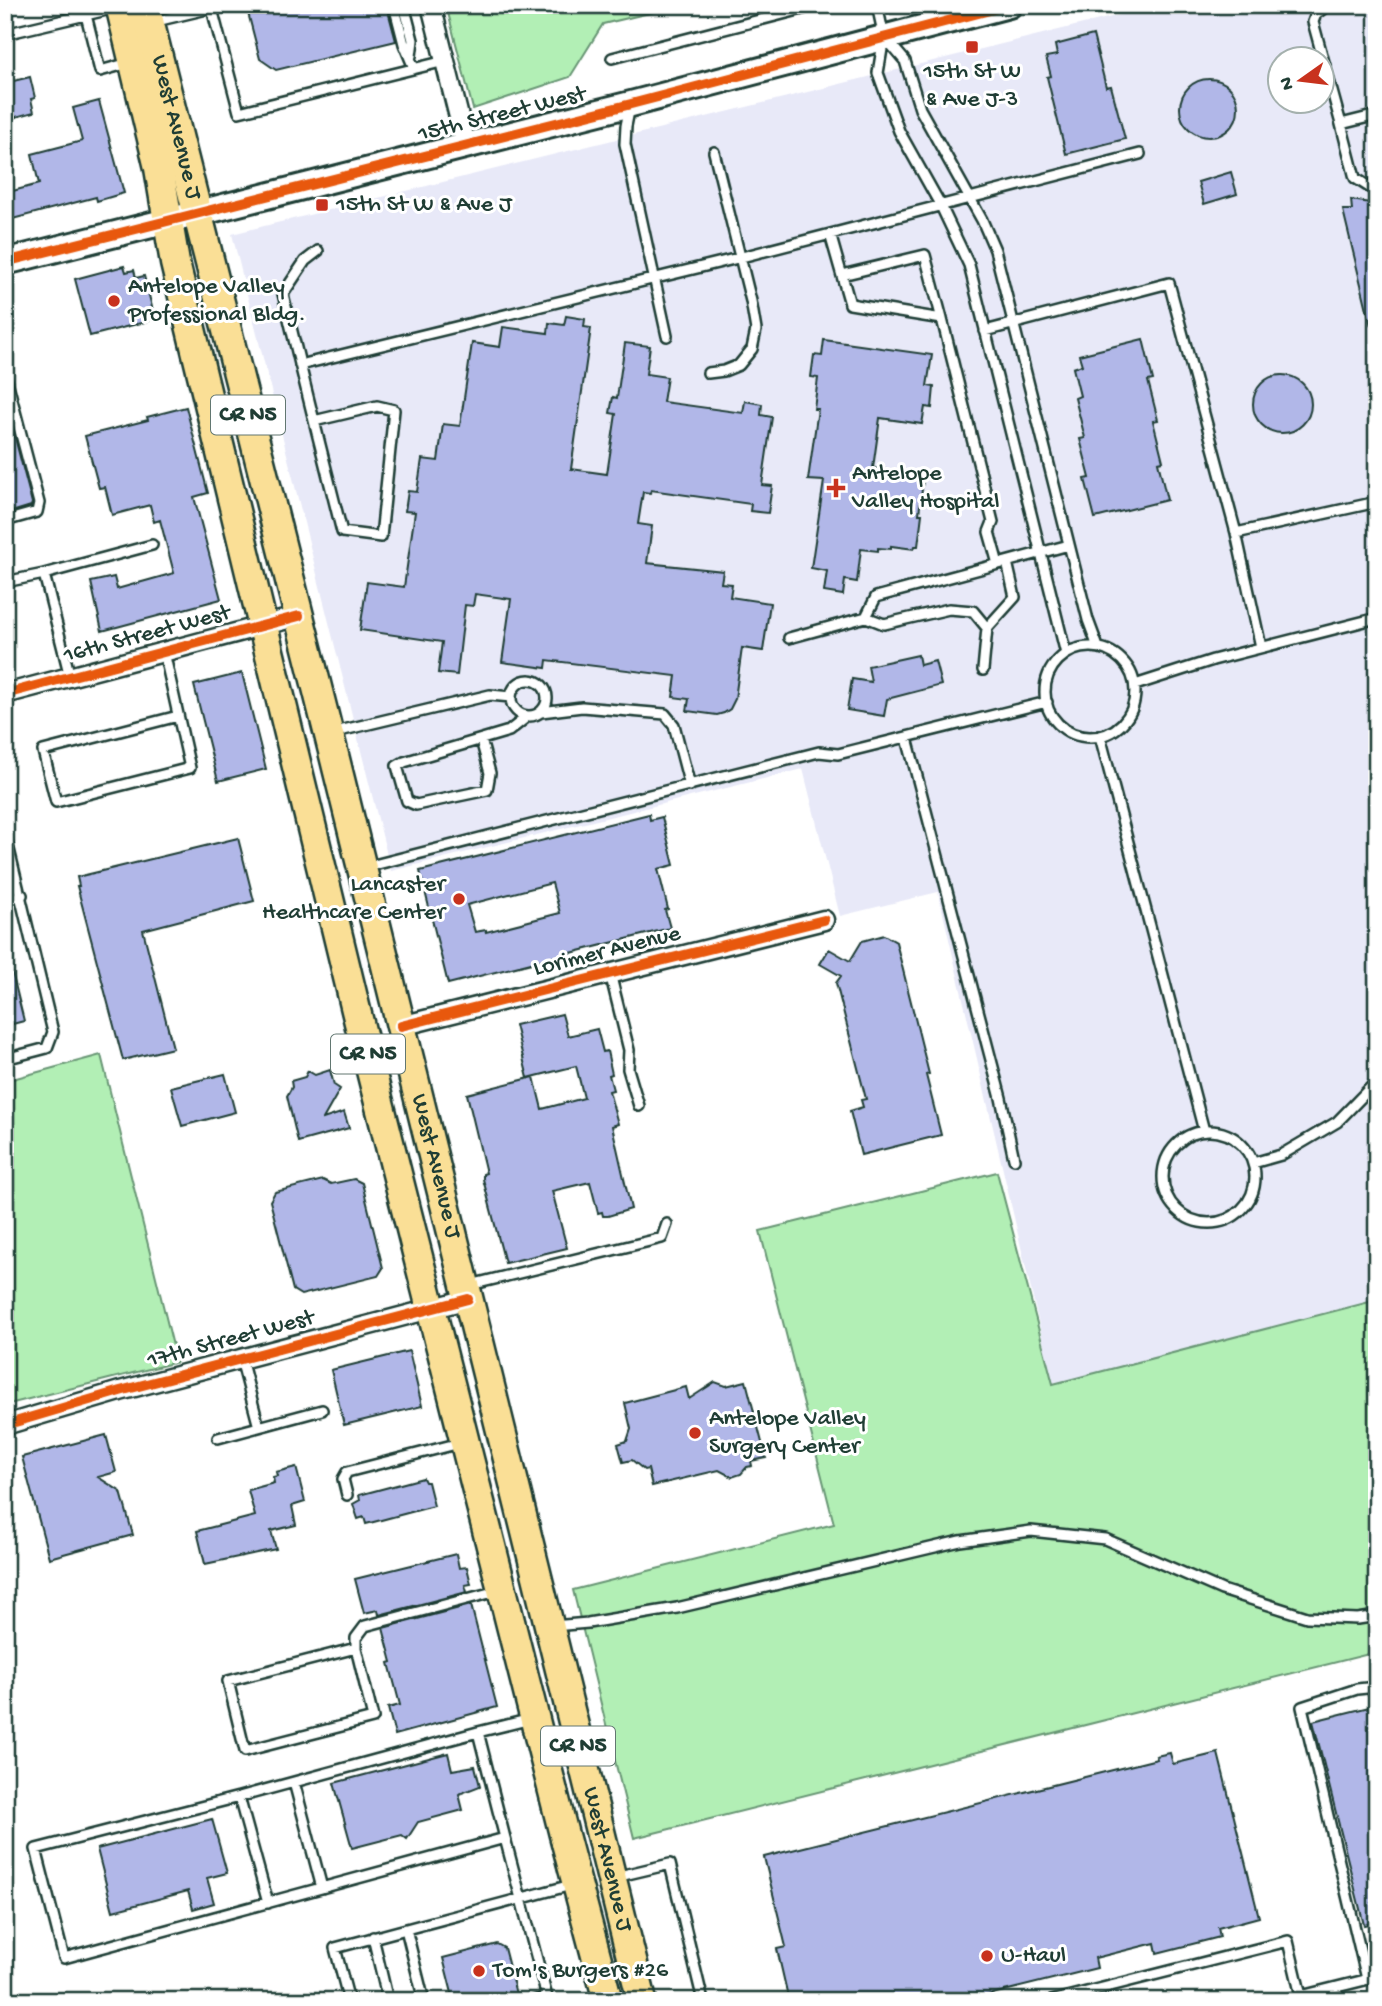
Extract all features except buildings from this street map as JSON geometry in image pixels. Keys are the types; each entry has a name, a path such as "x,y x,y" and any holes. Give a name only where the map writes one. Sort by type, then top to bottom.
{"main road":[{"name":"West Avenue J","path":"134,10 134,62 159,168 167,222 362,1035 608,2001"},
{"name":"West Avenue J","path":"134,10 196,214 299,616 642,2001"},
{"path":"324,876 351,898 378,1009 401,1026"},
{"path":"362,1035 390,1051 409,1130 433,1157"},
{"path":"541,1745 565,1758 591,1857 610,1879"},
{"path":"577,1884 602,1903 628,2001"}],"street":[{"path":"432,5 466,145"},
{"name":"15th Street West","path":"5,262 631,104 1009,5"},
{"name":"16th Street West","path":"5,694 299,616"},
{"name":"Lorimer Avenue","path":"401,1026 824,919"},
{"name":"17th Street West","path":"5,1424 432,1308 466,1293"}],"lane":[{"path":"612,58 818,5"},
{"path":"877,5 884,37 878,73 899,131 941,206 969,265 1066,654"},
{"path":"1328,5 1316,14 1312,22 1355,178 1377,192"},
{"path":"5,34 86,15 211,6 239,112 445,61"},
{"path":"400,7 404,44 414,68"},
{"path":"86,15 100,71 134,62"},
{"path":"884,37 905,61 920,110 982,220 995,250 1088,620 1098,648"},
{"path":"631,104 625,144 667,336"},
{"path":"1341,124 1377,115"},
{"path":"708,373 739,365 752,349 756,330 714,152"},
{"path":"300,365 970,199 1140,154"},
{"path":"830,234 850,304 942,319"},
{"path":"314,421 377,405 394,410 381,537 342,532 314,421 300,365 284,295 305,261 318,251"},
{"path":"842,275 925,255 992,522 989,532 1015,597 987,628 983,670"},
{"path":"985,331 1169,283 1236,533 1261,647"},
{"path":"5,373 39,503 37,512 5,521"},
{"path":"1236,533 1377,502"},
{"path":"5,582 152,545"},
{"path":"866,617 876,597 1069,545"},
{"path":"44,574 70,677"},
{"path":"789,638 866,617 884,624 949,609 973,611 987,628"},
{"path":"1135,684 1261,647 1377,618"},
{"path":"1098,648 1108,651 1126,664 1135,684 1133,707 1128,717 1111,732 1089,737 1067,731 1052,716 1046,687 1052,668 1066,654 1076,649 1098,648"},
{"path":"164,652 190,768 56,802 43,751 178,716"},
{"path":"528,716 517,712 511,697 512,691 520,682 537,682 542,686 547,702 541,712"},
{"path":"329,734 491,695 511,697"},
{"path":"362,868 819,752 838,754 1047,702"},
{"path":"481,740 490,773 487,790 416,805 407,800 397,766 404,762 509,731 528,716 582,707 665,714 674,725 690,786"},
{"path":"1100,736 1204,1130"},
{"path":"907,737 1014,1159"},
{"path":"5,833 53,1032 47,1048 5,1059"},
{"path":"5,900 22,895"},
{"path":"610,973 629,1050 628,1069 639,1106"},
{"path":"1253,1163 1281,1154 1337,1122 1377,1081"},
{"path":"1204,1130 1225,1133 1234,1138 1242,1144 1253,1163 1255,1174 1251,1195 1238,1213 1218,1222 1196,1221 1186,1216 1170,1201 1165,1190 1164,1167 1174,1146 1182,1139 1204,1130"},
{"path":"466,1293 662,1238 667,1224"},
{"path":"241,1359 259,1427"},
{"path":"218,1438 322,1410"},
{"path":"347,1495 343,1479 347,1472 466,1441"},
{"path":"548,1626 588,1623 677,1608 960,1541 1031,1531 1105,1539 1222,1590 1307,1617 1358,1619 1377,1616"},
{"path":"356,1648 228,1681 245,1751 373,1718 356,1648 356,1638 365,1626 503,1590"},
{"path":"1277,2001 1302,1998 1372,1978 1302,1707 1357,1689 1377,1687"},
{"path":"505,1838 64,1958 36,1849 534,1718"},
{"path":"478,1732 547,1999 533,2001"},
{"path":"294,1782 322,1888"},
{"path":"239,1797 268,1903"},
{"path":"610,1879 670,1864 703,2001"},
{"path":"349,2001 335,1948 577,1884"},
{"path":"406,1929 424,2001"},
{"path":"373,1937 388,2001"},
{"path":"1051,2001 1288,1941 1302,1998"}],"shaded area":[{"name":"Antelope Valley Hospital","path":"1160,5 1377,5 1377,1300 1053,1384 938,892 840,916 803,769 391,871 232,234"}],"green space":[{"path":"446,5 683,5 603,24 570,77 473,109"},
{"path":"101,1055 177,1362 5,1405 5,1081"},
{"path":"997,1172 1053,1384 1377,1300 1377,1652 634,1838 573,1590 834,1524 760,1231"}],"cycle path":[{"path":"5,262 631,104 1009,5"},
{"path":"5,694 299,616"},
{"path":"401,1026 824,920"},
{"path":"5,1425 120,1391 468,1299"}],"place":[{"name":"15th St W & Ave J-3","path":"972,47"},
{"name":"15th St W & Ave J","path":"322,205"},
{"name":"Antelope Valley Professional Bldg.","path":"114,301"},
{"name":"Antelope Valley Hospital","path":"836,488"},
{"name":"Lancaster Healthcare Center","path":"459,899"},
{"name":"Antelope Valley Surgery Center","path":"695,1433"},
{"name":"U-Haul","path":"987,1956"},
{"name":"Tom's Burgers #26","path":"479,1971"}]}
